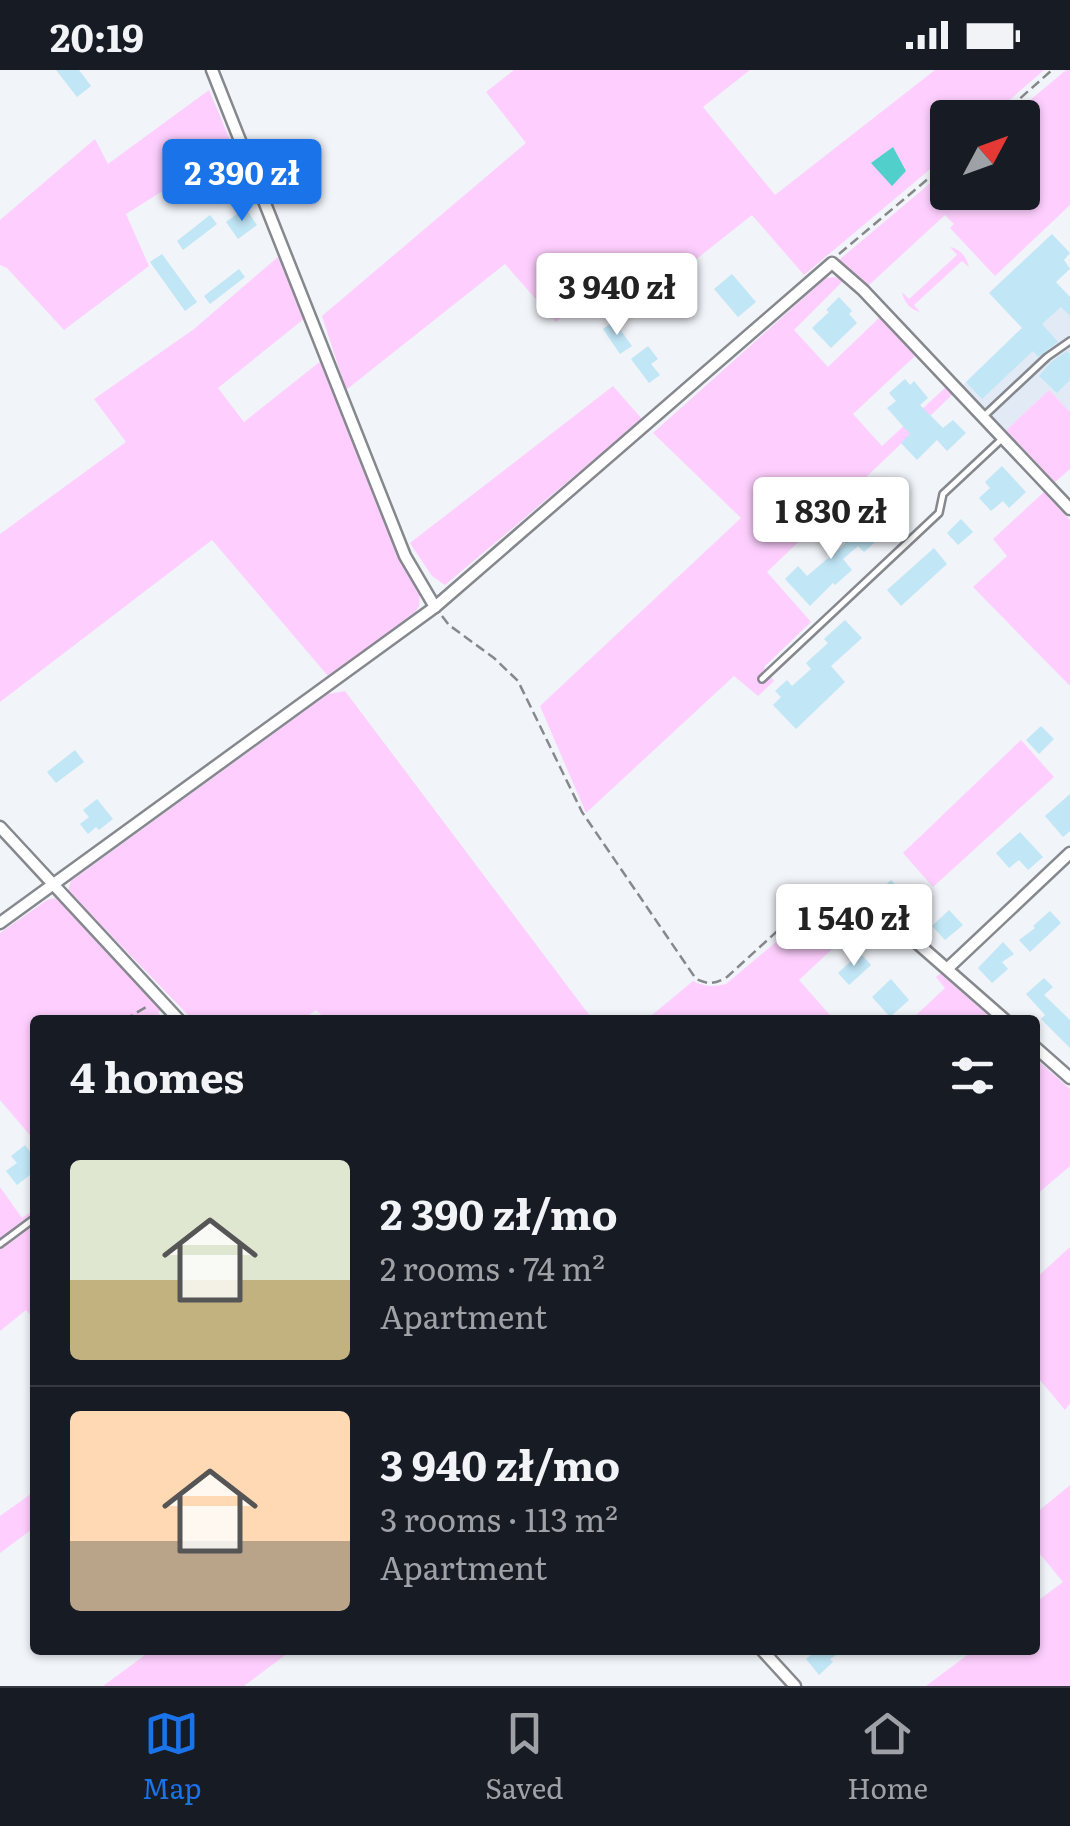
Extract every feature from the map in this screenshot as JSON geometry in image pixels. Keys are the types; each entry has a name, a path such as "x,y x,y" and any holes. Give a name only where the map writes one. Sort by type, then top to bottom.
{"street":[{"path":"212,70 405,556 435,607"},
{"path":"0,923 435,607 832,263 863,290 1070,509"},
{"path":"0,827 174,1015"},
{"path":"948,968 1070,853"},
{"path":"848,912 900,928 1000,1015"},
{"path":"1040,1051 1070,1078"},
{"path":"767,1655 795,1686"}],"lane":[{"path":"984,418 1047,357 1070,341"},
{"path":"762,680 939,513 943,494 1002,438"},
{"path":"0,1244 30,1222"}],"path":[{"path":"1018,100 1052,70"},
{"path":"832,263 930,177"},
{"path":"435,607 450,625 518,681 582,812 696,979 715,984 728,977 809,902 822,902 848,912"},
{"path":"134,1015 158,998"}],"shaded area":[{"path":"514,70 750,70 703,107 775,195 935,70 1044,70 1010,100 930,100 930,169 804,275 752,215 661,287 637,260 556,322 505,264 346,390 322,316 526,143 486,92"},
{"path":"1070,70 1070,205 995,276 950,228 954,224 945,215 868,286 839,260 930,183 930,210 1040,210 1040,100 1030,100"},
{"path":"209,90 233,147 126,214 149,266 64,330 0,265 0,220 95,139 108,164"},
{"path":"950,247 962,254 969,267 962,261 914,305 920,312 913,309 902,292 909,299 957,255"},
{"path":"279,256 305,318 218,388 244,422 322,360 420,593 415,613 328,676 212,540 0,702 0,534 126,442 94,399 194,329"},
{"path":"826,278 844,280 794,330 828,367 880,317 916,355 853,414 882,446 946,387 953,394 767,572 811,622 764,667 774,681 758,696 734,676 586,813 540,706 741,518 653,433"},
{"path":"1062,289 1070,297 1070,412 1049,390 1003,433 961,387"},
{"path":"613,386 642,419 445,585 432,576 410,543"},
{"path":"1049,390 1070,412 1070,469 1053,484 1003,433"},
{"path":"1044,492 1070,520 1070,686 973,587 1007,556 993,539"},
{"path":"345,691 589,1015 322,1015 316,1010 309,1015 188,1015 68,891 71,881 328,694"},
{"path":"1021,740 1054,777 933,887 903,853"},
{"path":"55,898 63,903 162,1009 160,1015 30,1015 30,1135 0,1100 0,933"},
{"path":"815,909 859,924 799,980 830,1015 652,1015 693,981 709,986 726,984"},
{"path":"941,973 987,1015 916,1015 945,988 936,977"},
{"path":"1040,1062 1070,1089 1070,1166 1040,1192"},
{"path":"0,1187 22,1218 30,1212 30,1314 26,1310 0,1331"},
{"path":"1070,1247 1070,1403 1065,1410 1040,1380 1040,1274"},
{"path":"1070,1485 1070,1686 926,1686 967,1655 1040,1655 1040,1599 1063,1582 1040,1554 1040,1510"},
{"path":"30,1495 30,1531 0,1553 0,1516"},
{"path":"145,1655 285,1655 244,1686 103,1686"}],"water":[{"path":"893,147 906,171 892,186 871,163"}],"building":[{"path":"56,70 79,70 91,86 77,97"},
{"path":"245,208 257,225 238,239 226,222"},
{"path":"210,215 217,224 183,250 177,241"},
{"path":"1052,234 1070,253 1064,260 1070,269 1056,282 1070,297 1070,316 1061,307 1042,324 1058,342 1038,357 1033,351 982,399 966,382 1022,328 989,293"},
{"path":"162,254 197,302 185,311 150,262"},
{"path":"639,264 674,306 665,312 643,282 609,308 598,297"},
{"path":"239,269 245,277 210,304 204,296"},
{"path":"732,274 756,302 738,317 714,289"},
{"path":"839,297 857,323 831,348 812,328"},
{"path":"614,321 632,346 620,354 603,329"},
{"path":"648,346 658,359 651,364 660,375 649,383 631,359"},
{"path":"1067,351 1070,380 1057,393 1039,376"},
{"path":"905,379 910,385 914,381 928,398 920,405 943,428 953,420 966,433 947,451 937,440 917,460 901,443 910,434 887,408 896,401 889,393"},
{"path":"1002,466 1026,492 1009,508 1003,501 991,511 979,498 990,488 985,482"},
{"path":"848,512 875,542 864,552 858,546 843,559 852,570 810,606 785,579 798,566 807,576 846,543 831,527"},
{"path":"961,519 973,532 958,545 947,533"},
{"path":"934,548 947,564 901,606 887,590"},
{"path":"845,620 862,638 831,666 845,682 796,729 773,705 781,697 775,691 787,680 792,686 811,669 806,663"},
{"path":"1041,726 1054,739 1039,754 1026,740"},
{"path":"75,750 84,762 56,783 47,772"},
{"path":"1070,794 1070,831 1063,837 1045,816"},
{"path":"97,799 113,819 88,834 80,824 89,817 83,810"},
{"path":"1020,832 1043,857 1028,870 1019,860 1009,868 996,853"},
{"path":"891,880 909,899 897,910 879,891"},
{"path":"949,910 963,925 945,940 932,926"},
{"path":"1050,911 1061,923 1030,952 1019,940"},
{"path":"1003,942 1014,954 1002,962 1008,969 992,983 978,968"},
{"path":"860,953 871,965 849,985 838,973"},
{"path":"1044,978 1053,987 1044,995 1070,1020 1070,1048 1041,1019 1045,1015 1026,994"},
{"path":"891,979 909,1000 888,1015 872,997"},
{"path":"25,1145 30,1152 30,1175 17,1185 6,1171 17,1163 11,1156"},
{"path":"811,1655 836,1655 819,1675 806,1659"}]}
